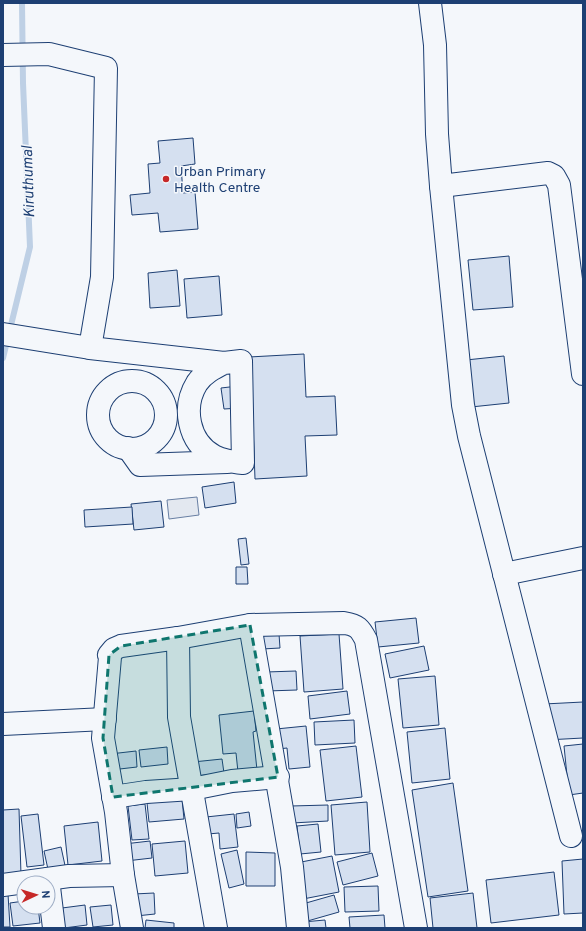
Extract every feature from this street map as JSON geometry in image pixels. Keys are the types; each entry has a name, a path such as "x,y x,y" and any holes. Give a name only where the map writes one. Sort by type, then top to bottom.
{"street":[{"path":"430,3 435,45 437,134 441,186 463,405 469,436 571,836"},
{"path":"3,54 50,54 106,68 100,349"},
{"path":"441,186 548,173 554,176 559,184 583,374"},
{"path":"3,334 100,349 224,363 241,361 243,463 227,462 140,465 128,448"},
{"path":"100,349 143,383 153,388 160,396 165,406 166,417 163,428 158,437 149,444 139,448 128,448 117,445 108,439 101,429 98,418 99,407 104,396 111,388 121,382 133,381 143,383"},
{"path":"224,363 209,371 198,383 190,398 189,415 192,431 201,445 213,456 227,462"},
{"path":"166,417 189,415"},
{"path":"504,574 583,558"},
{"path":"132,928 103,738 109,654 114,649 121,646 178,638 250,625 344,623 354,625 361,631 366,640 416,928"},
{"path":"250,625 278,777 292,867 298,928"},
{"path":"178,638 179,717 216,928"},
{"path":"3,724 105,719"},
{"path":"113,796 192,789 232,780 278,777"},
{"path":"56,878 69,876 123,875"},
{"path":"3,885 16,883"},
{"path":"52,915 54,928"}],"highlighted area":[{"path":"250,625 278,777 113,797 103,738 109,655 121,646"}],"shaded area":[{"path":"197,497 199,515 169,519 167,500"}],"building":[{"name":"Urban Primary Health Centre","path":"193,138 195,164 181,166 183,193 195,192 198,229 160,232 158,213 132,215 130,195 150,193 148,164 160,163 158,141"},
{"path":"509,256 513,307 473,310 468,260"},
{"path":"177,270 180,306 150,308 148,273"},
{"path":"219,276 222,315 187,318 184,279"},
{"path":"304,354 306,397 335,396 337,435 305,436 307,476 255,479 253,426 236,427 249,357"},
{"path":"504,356 509,403 471,407 466,360"},
{"path":"238,386 240,408 224,409 221,388"},
{"path":"234,482 236,503 205,508 202,487"},
{"path":"161,501 164,527 134,530 131,504"},
{"path":"132,507 133,524 85,527 84,510"},
{"path":"246,538 249,564 241,565 238,539"},
{"path":"236,567 247,567 248,584 236,584"},
{"path":"416,618 419,643 378,647 375,622"},
{"path":"279,634 280,648 262,649 261,636"},
{"path":"339,634 343,689 304,692 300,636"},
{"path":"424,646 429,670 390,678 385,654"},
{"path":"296,671 297,690 267,691 266,672"},
{"path":"435,676 439,725 403,728 398,679"},
{"path":"347,691 350,714 310,719 308,696"},
{"path":"583,702 583,738 546,740 544,704"},
{"path":"254,711 256,731 253,732 257,770 238,772 236,753 223,754 219,715"},
{"path":"354,720 355,743 315,745 314,722"},
{"path":"306,726 310,767 289,769 287,748 278,749 276,729"},
{"path":"445,728 450,779 412,783 407,732"},
{"path":"583,744 583,793 569,795 564,746"},
{"path":"356,746 362,797 326,801 320,750"},
{"path":"167,747 168,764 141,767 139,750"},
{"path":"136,751 137,767 111,770 110,754"},
{"path":"222,759 224,773 195,776 193,762"},
{"path":"453,783 468,891 428,897 412,790"},
{"path":"182,799 184,819 149,822 147,803"},
{"path":"367,802 370,852 335,855 331,805"},
{"path":"145,804 149,839 132,840 128,806"},
{"path":"328,805 328,821 292,823 291,806"},
{"path":"19,809 21,875 3,875 3,810"},
{"path":"249,812 251,826 237,828 236,814"},
{"path":"38,814 44,865 27,867 21,816"},
{"path":"234,814 238,847 220,849 219,833 208,834 206,817"},
{"path":"98,822 102,861 68,865 64,826"},
{"path":"318,824 321,852 300,854 297,826"},
{"path":"150,841 152,858 126,861 124,844"},
{"path":"185,841 188,873 155,876 152,844"},
{"path":"61,847 66,870 49,874 44,851"},
{"path":"237,850 244,884 229,888 221,854"},
{"path":"246,852 275,853 275,886 246,886"},
{"path":"372,853 378,876 343,885 337,862"},
{"path":"332,856 339,892 303,899 296,863"},
{"path":"583,859 583,913 564,914 562,861"},
{"path":"554,872 559,915 491,923 486,880"},
{"path":"378,886 379,911 345,912 344,887"},
{"path":"154,893 155,914 136,916 134,894"},
{"path":"473,893 477,928 433,928 430,898"},
{"path":"3,894 8,894 10,927 3,927"},
{"path":"334,895 339,912 304,922 299,905"},
{"path":"16,902 16,915 39,915 40,923 13,926 10,903"},
{"path":"85,905 87,925 64,928 62,908"},
{"path":"111,905 113,925 93,927 90,907"},
{"path":"384,915 385,928 350,928 349,917"},
{"path":"146,920 174,923 174,928 145,928"},
{"path":"325,920 326,928 303,928 303,922"}],"waterway":[{"name":"Kiruthumal","path":"3,358 30,247 23,83 22,3"}],"place":[{"name":"Urban Primary Health Centre","path":"166,179"}]}
